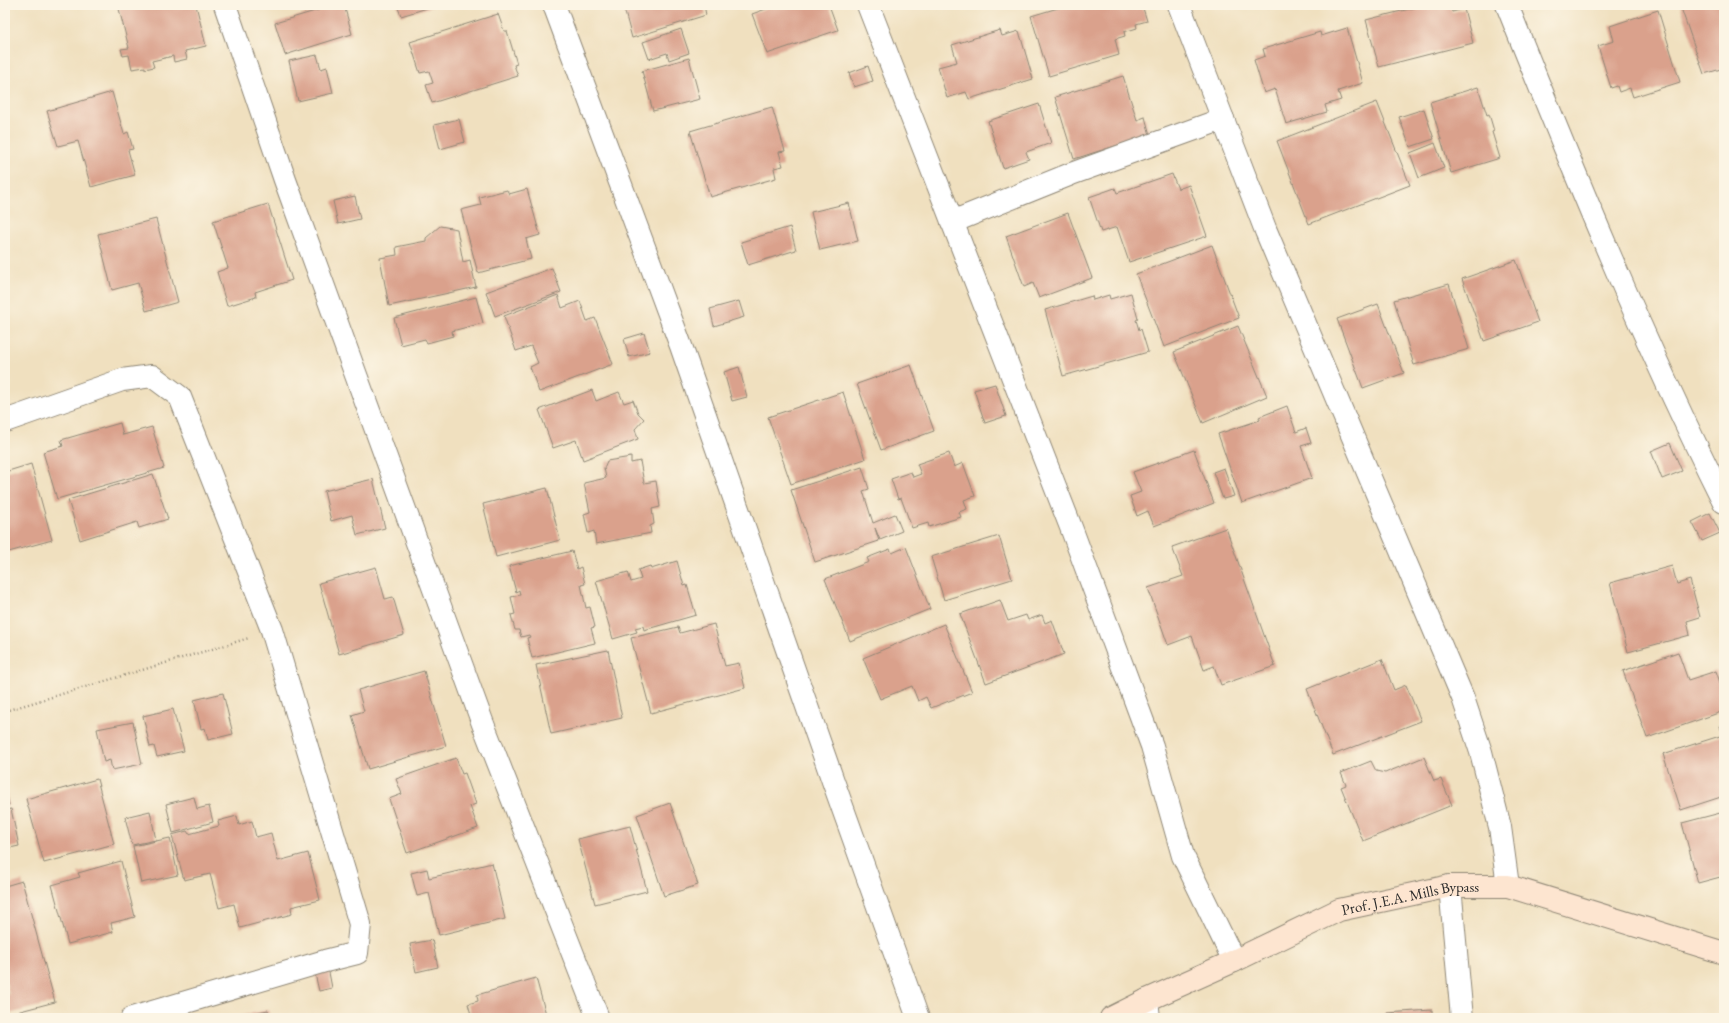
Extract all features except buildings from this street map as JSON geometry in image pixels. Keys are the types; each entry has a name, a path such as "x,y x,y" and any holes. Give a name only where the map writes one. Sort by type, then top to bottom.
{"street":[{"path":"225,5 285,180 480,716 598,1018"},
{"path":"554,5 681,346 833,781 918,1018"},
{"path":"868,5 1072,530 1152,746 1183,856 1234,961"},
{"path":"1179,5 1266,231 1463,698 1481,752 1500,827 1508,886"},
{"path":"1507,5 1566,152 1688,430 1724,502"},
{"path":"952,222 1071,174 1223,119"},
{"path":"5,420 122,380 152,376 180,397 272,630 360,924 357,953 132,1018"},
{"path":"1450,886 1462,1018"},
{"name":"Prof. J.E.A. Mills Bypass","path":"1111,1018 1148,1009 1234,961 1339,910 1450,886 1508,886 1724,953"}],"path":[{"path":"5,712 272,630"}]}
